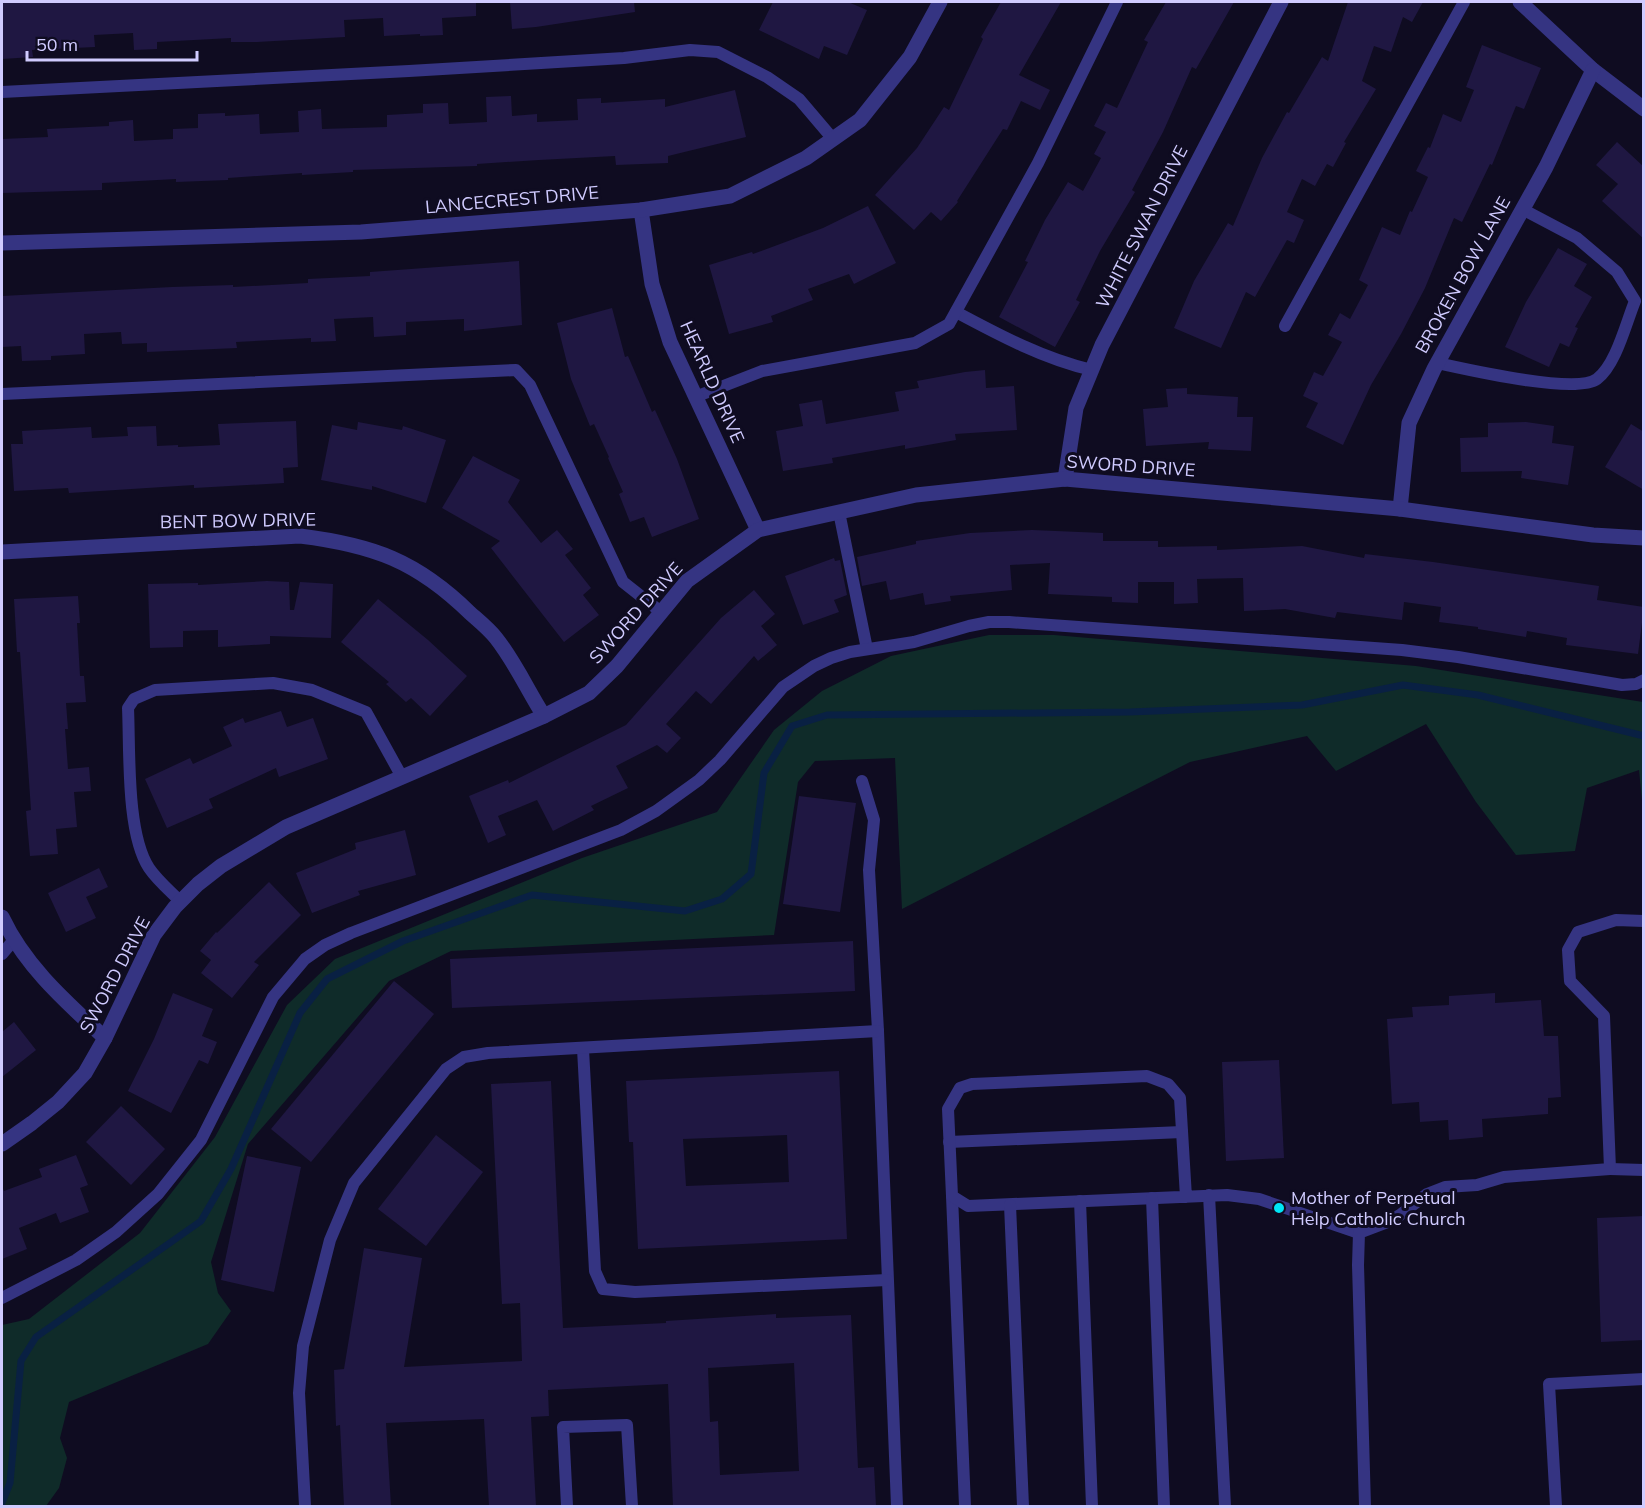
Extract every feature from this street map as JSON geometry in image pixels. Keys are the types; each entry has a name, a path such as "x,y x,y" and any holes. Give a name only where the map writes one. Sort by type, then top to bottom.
{"street":[{"name":"LANCECREST DRIVE","path":"2,243 361,232 641,210 730,196 806,158 860,120 910,57 940,2"},
{"name":"WHITE SWAN DRIVE","path":"1065,479 1076,408 1102,345 1281,2"},
{"path":"1520,2 1593,70 1644,109"},
{"name":"BROKEN BOW LANE","path":"1400,509 1409,423 1437,363 1545,167 1593,70"},
{"name":"HEARLD DRIVE","path":"641,210 652,284 670,342 758,530"},
{"name":"SWORD DRIVE","path":"2,1144 32,1124 58,1102 85,1073 105,1038 154,935 198,884 221,866 286,827 544,716 589,693 617,666 687,581 758,530 916,495 1065,479 1400,509 1593,535 1644,538"},
{"name":"BENT BOW DRIVE","path":"2,552 300,536 335,540 370,548 416,569 455,598 496,638 544,716"},
{"path":"2,917 13,941 48,985 105,1038"}],"lane":[{"path":"695,397 762,371 915,343 949,324 1038,163 1117,2"},
{"path":"1285,326 1464,2"},
{"path":"2,92 469,68 624,58 690,50 718,52 767,77 799,99 834,139"},
{"path":"1437,363 1502,376 1572,385 1596,381 1610,364 1635,301 1617,272 1577,238 1522,209"},
{"path":"956,312 1003,337 1072,366 1092,370"},
{"path":"2,394 516,370 530,385 623,582 661,612"},
{"path":"838,512 867,650"},
{"path":"2,1298 76,1260 116,1232 158,1194 201,1140 273,997 305,960 326,945 351,933 621,830 656,811 699,780 720,760 783,687 814,666 831,658 914,642 989,622 1044,623 1402,650 1458,657 1622,685 1636,684 1644,680"},
{"path":"181,902 149,869 138,845 131,792 128,708 134,699 155,690 273,683 312,690 366,712 402,777"},
{"path":"862,781 874,820 869,870 878,1032 897,1506"},
{"path":"1610,1169 1604,1016 1570,981 1568,950 1578,932 1616,920 1644,921"},
{"path":"2,954 13,941"},
{"path":"305,1506 299,1393 303,1346 330,1240 354,1184 446,1070 464,1057 488,1053 878,1032"},
{"path":"583,1049 595,1271 603,1289 635,1292 887,1280"},
{"path":"966,1506 948,1109 960,1088 972,1084 1135,1076 1147,1076 1168,1084 1180,1098 1186,1197"},
{"path":"949,1142 1182,1132"},
{"path":"952,1196 968,1206 1227,1195 1259,1199 1359,1233 1388,1222 1427,1194 1445,1187 1478,1185 1504,1177 1610,1169 1644,1170"},
{"path":"1209,1195 1225,1506"},
{"path":"1152,1198 1164,1506"},
{"path":"1080,1201 1092,1506"},
{"path":"1010,1205 1023,1506"},
{"path":"1359,1233 1365,1506"},
{"path":"1556,1506 1549,1384 1644,1379"},
{"path":"567,1506 563,1427 627,1425 632,1506"}],"green space":[{"path":"989,635 1054,635 1416,666 1643,702 1643,810 1639,770 1587,788 1575,851 1516,855 1476,802 1426,724 1336,771 1307,736 1190,762 902,909 895,758 815,761 798,782 774,935 451,951 389,981 248,1144 211,1262 218,1293 231,1311 208,1344 69,1402 60,1438 67,1458 59,1488 46,1506 2,1506 2,1325 29,1319 140,1233 215,1137 287,1005 335,959 582,858 717,812 774,730 822,691 891,656"}],"building":[{"path":"2,2 476,2 476,16 442,18 443,35 384,36 383,18 344,20 345,37 257,42 231,42 231,38 157,42 157,49 134,50 133,33 94,35 95,47 32,50 33,57 2,59"},
{"path":"510,2 634,2 635,12 512,29"},
{"path":"773,2 848,2 867,10 847,55 824,46 819,59 759,30"},
{"path":"1001,2 1061,2 1019,75 1050,90 1040,110 1021,101 1007,130 1003,129 958,202 941,221 931,212 914,230 875,195 917,148 944,107 949,110 983,39 981,37"},
{"path":"1166,2 1234,2 1196,69 1192,67 1163,132 1132,190 1135,192 1100,251 1076,300 1080,302 1055,347 999,317 1028,262 1025,261 1045,220 1068,182 1083,191 1101,158 1094,154 1106,132 1094,126 1106,103 1117,108 1148,42 1144,40"},
{"path":"1348,2 1423,2 1412,22 1403,17 1391,52 1374,46 1362,81 1376,89 1344,142 1346,143 1333,167 1327,164 1315,186 1302,179 1287,212 1304,220 1294,243 1287,240 1255,297 1246,292 1221,348 1174,328 1194,281 1228,223 1233,226 1262,158 1287,112 1289,113 1322,57 1328,61"},
{"path":"1482,45 1541,68 1524,109 1516,106 1492,165 1490,164 1462,222 1454,218 1425,288 1371,385 1343,445 1306,427 1318,403 1303,396 1314,372 1323,376 1342,342 1328,335 1340,313 1350,319 1368,285 1359,280 1382,227 1400,235 1410,211 1412,212 1428,177 1416,171 1428,147 1430,148 1443,114 1461,122 1474,90 1466,87"},
{"path":"735,90 746,137 668,156 668,163 616,165 615,156 477,164 477,166 353,170 353,172 302,175 302,173 228,178 228,180 176,182 176,179 102,183 102,190 2,193 2,139 48,137 47,129 109,126 109,122 133,120 134,141 173,139 173,129 198,128 198,114 225,113 225,116 259,114 260,134 299,132 298,111 321,109 322,129 387,127 387,115 423,113 423,104 448,103 449,124 487,122 486,97 511,96 512,116 537,114 537,122 578,120 577,99 601,98 601,103 665,99 665,107"},
{"path":"1617,142 1644,167 1644,239 1602,201 1618,184 1596,165"},
{"path":"868,206 896,263 854,284 849,274 808,289 813,300 771,316 773,322 729,334 709,265 752,252 753,254 823,228"},
{"path":"1558,248 1587,264 1574,286 1592,297 1575,327 1578,328 1569,347 1560,343 1549,367 1505,347 1526,302"},
{"path":"519,261 522,325 464,331 464,319 406,322 406,335 374,337 373,317 334,319 336,341 311,342 311,338 236,342 237,348 147,352 147,343 122,344 121,332 84,334 85,354 51,356 51,360 22,361 21,346 2,347 2,296 308,283 308,279 370,276 370,272"},
{"path":"612,308 625,357 628,356 652,412 655,410 677,459 699,519 652,537 644,517 630,522 619,494 623,492 609,457 594,424 590,426 571,379 557,323"},
{"path":"985,370 986,388 1014,386 1017,430 955,434 956,440 905,449 905,445 832,458 833,463 783,471 776,431 803,426 799,404 822,400 826,424 899,411 895,392 919,388 917,381"},
{"path":"1187,388 1187,394 1238,397 1237,417 1253,417 1251,451 1208,449 1209,442 1146,446 1143,409 1168,407 1166,389"},
{"path":"296,421 298,467 283,468 284,483 194,488 194,485 69,493 68,488 14,491 11,444 23,444 22,431 91,427 92,438 128,436 127,427 156,426 157,446 178,445 178,447 220,445 218,424"},
{"path":"358,422 402,430 403,426 446,440 426,503 372,486 372,490 321,480 332,425 357,430"},
{"path":"1526,422 1554,426 1552,443 1574,446 1568,485 1521,478 1522,471 1461,472 1460,438 1488,437 1488,423"},
{"path":"1631,424 1644,432 1644,490 1605,467"},
{"path":"473,456 520,480 508,502 541,543 557,530 573,549 565,555 591,588 583,595 599,615 564,642 491,548 500,541 442,508"},
{"path":"1032,530 1103,533 1103,541 1158,541 1158,547 1217,546 1217,550 1302,546 1364,558 1365,554 1433,562 1599,586 1597,600 1644,607 1638,654 1566,645 1567,638 1527,631 1526,637 1439,622 1441,607 1404,602 1402,620 1337,612 1335,618 1285,609 1244,611 1243,578 1197,579 1198,603 1174,604 1174,582 1138,582 1138,603 1112,602 1112,597 1048,594 1050,563 1010,565 1012,590 950,596 951,601 925,605 923,593 890,600 886,581 862,586 857,557 916,544 916,541 970,533"},
{"path":"834,558 835,561 840,560 847,595 834,600 839,612 803,625 785,576"},
{"path":"289,582 290,610 294,610 300,582 333,584 331,638 270,636 270,644 218,647 218,630 183,631 183,647 150,648 148,584 198,583 198,585"},
{"path":"754,590 775,614 761,626 777,645 758,661 754,656 711,704 696,691 666,724 681,738 667,753 657,745 616,766 628,788 591,806 594,810 553,831 537,800 498,816 506,835 488,843 469,796 508,780 509,783 626,725 721,618"},
{"path":"78,596 80,676 84,676 86,702 66,703 68,729 65,729 68,769 89,767 91,791 74,792 77,827 56,829 58,854 30,856 26,811 31,810 14,599"},
{"path":"378,599 467,676 430,716 411,698 406,702 386,684 389,682 341,642"},
{"path":"281,711 287,727 313,718 328,759 279,777 276,768 209,799 213,808 167,828 145,779 190,758 193,764 232,746 223,727 243,718 245,723"},
{"path":"799,796 856,803 840,912 783,904"},
{"path":"405,830 416,875 358,891 360,895 312,913 296,873 356,849 355,843"},
{"path":"99,868 108,887 86,897 96,918 66,932 48,893"},
{"path":"269,882 301,915 254,962 259,965 232,998 201,973 211,960 200,951 216,932"},
{"path":"853,941 855,991 452,1008 450,959"},
{"path":"394,981 434,1014 311,1162 271,1129"},
{"path":"173,993 213,1009 202,1036 217,1042 208,1064 199,1060 171,1113 128,1091 154,1039"},
{"path":"1495,993 1495,1003 1541,1000 1544,1036 1558,1036 1561,1097 1548,1098 1548,1114 1482,1119 1483,1137 1449,1140 1448,1120 1420,1122 1419,1102 1392,1104 1387,1019 1413,1017 1412,1007 1449,1005 1449,996"},
{"path":"14,1022 36,1050 2,1077 2,1032"},
{"path":"1279,1060 1284,1158 1226,1161 1222,1062"},
{"path":"839,1071 847,1239 638,1249 633,1142 629,1142 626,1081","holes":["787,1135 789,1182 686,1186 683,1139"]},
{"path":"551,1081 563,1328 776,1314 776,1318 851,1315 858,1468 874,1467 876,1506 673,1506 668,1384 548,1390 549,1416 531,1417 536,1506 489,1506 484,1419 386,1423 391,1506 344,1506 340,1425 336,1426 334,1370 344,1369 364,1248 422,1258 404,1367 522,1361 520,1303 502,1304 491,1084","holes":["794,1363 799,1471 720,1475 718,1421 710,1422 708,1368"]},
{"path":"121,1106 165,1149 131,1185 86,1142"},
{"path":"436,1135 483,1172 426,1246 378,1209"},
{"path":"76,1155 88,1185 80,1188 89,1212 60,1223 56,1213 19,1228 27,1249 2,1259 2,1187 4,1191 42,1177 39,1169"},
{"path":"247,1156 301,1167 274,1292 221,1280"},
{"path":"1644,1216 1644,1340 1601,1342 1597,1218"}],"waterway":[{"path":"2,1503 10,1483 21,1361 36,1337 201,1221 231,1169 300,1013 327,979 403,941 532,895 685,911 722,899 751,874 764,773 792,726 827,715 1130,712 1302,705 1403,685 1478,695 1644,736"}],"place":[{"name":"Mother of Perpetual Help Catholic Church","path":"1279,1208"}]}
